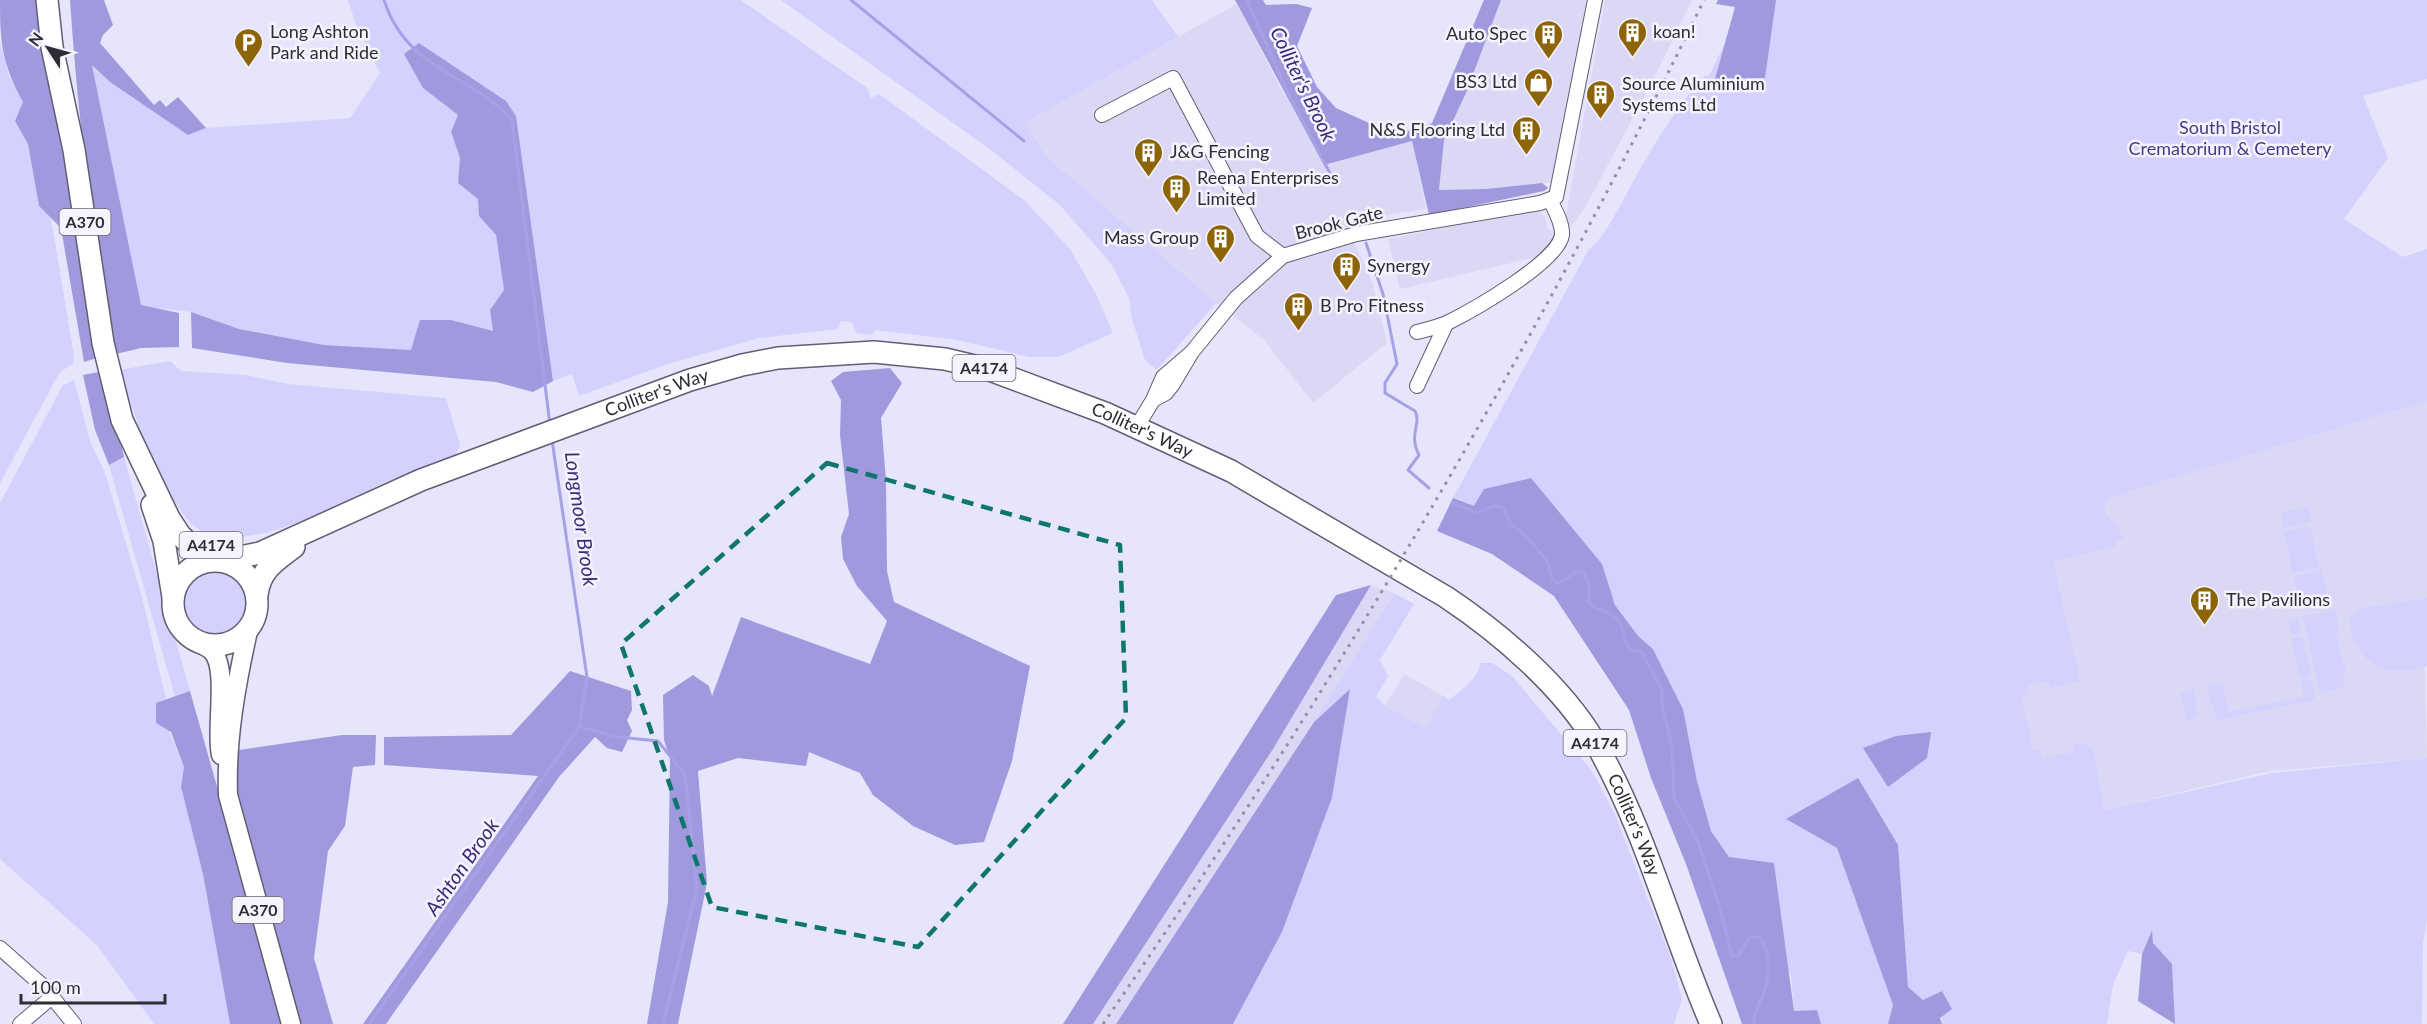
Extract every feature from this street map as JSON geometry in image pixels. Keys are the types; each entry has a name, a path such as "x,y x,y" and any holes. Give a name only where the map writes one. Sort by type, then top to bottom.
{"highway":[{"path":"47,0 52,47 74,150"},
{"name":"A370","path":"62,0 74,150 110,372 122,420 138,456 180,535 214,561"},
{"name":"Colliter's Way","path":"214,561 260,553 324,526 421,480 690,380 742,365 814,354 874,352 945,359 987,369 1021,380 1136,428 1231,471 1446,597 1491,629 1543,678 1594,740 1635,823 1665,907 1712,1024"},
{"name":"A370","path":"138,456 164,541 172,598"},
{"name":"A4174","path":"138,456 187,528 201,541 219,548 241,549 324,526"},
{"name":"Colliter's Way","path":"257,595 259,580 271,564 324,526"},
{"path":"214,561 244,572 257,595 254,620 248,631 236,641 221,646 206,645 191,639 176,621 172,598 184,574 195,566 214,561"}],"main road":[{"name":"A370","path":"248,631 237,680 227,770 231,814 291,1024"},
{"name":"A370","path":"191,639 212,651 218,660 220,752 227,770"}],"street":[{"path":"1417,332 1446,324 1514,284 1547,256 1562,238 1562,228 1550,200 1559,192 1596,0"},
{"name":"Brook Gate","path":"1102,115 1173,78 1257,236 1283,256 1356,234 1550,200"},
{"path":"1136,428 1153,400 1166,393 1180,375 1192,352 1236,298 1283,256"},
{"path":"1418,387 1446,324"},
{"path":"0,948 53,996 74,1024"},
{"path":"20,1024 53,996"}],"highlighted area":[{"path":"827,463 1120,545 1126,718 918,947 712,907 621,644"}],"shaded area":[{"path":"0,0 40,0 66,171 100,357 84,362 61,228 39,206 28,144 15,121 23,102 6,64"},
{"path":"70,0 104,0 113,25 103,35 100,43 154,105 160,100 166,107 178,97 206,128 188,135 110,82 92,65 141,305 179,313 179,347 141,348 116,354 87,178"},
{"path":"1235,0 1263,0 1266,5 1296,4 1312,8 1297,46 1317,87 1336,108 1391,133 1396,128 1411,131 1432,123 1484,0 1501,0 1466,93 1444,140 1439,190 1486,189 1542,183 1548,188 1544,191 1429,215 1412,141 1324,165"},
{"path":"1501,0 1591,0 1555,182 1486,189 1439,190 1444,140 1466,93"},
{"path":"1605,0 1692,0 1654,78 1586,206 1569,229 1565,221"},
{"path":"1718,0 1776,0 1765,78 1715,79 1735,7 1716,4"},
{"path":"1237,4 1284,95 1412,141 1426,209 1345,221 1373,284 1387,343 1313,403 1264,340 1199,290 1046,156 1026,122"},
{"path":"419,43 506,101 516,116 553,381 533,392 496,382 287,363 192,348 191,312 239,329 324,345 411,350 420,320 451,320 493,331 490,310 504,290 496,235 479,216 478,199 458,183 460,158 451,132 458,115 423,88 404,54"},
{"path":"1537,209 1545,217 1548,229 1557,233 1545,255 1400,289 1388,239"},
{"path":"890,368 902,383 881,418 886,481 887,571 894,602 1030,666 1012,761 984,842 955,845 913,826 873,795 860,773 809,752 806,766 738,758 698,771 707,883 678,1024 647,1024 668,902 670,759 664,740 663,695 693,675 709,686 712,696 741,617 870,664 887,621 857,586 843,559 841,537 849,514 840,435 841,400 831,381 843,372"},
{"path":"104,371 124,457 109,465 95,430 83,375"},
{"path":"2427,401 2427,666 2425,667 2427,758 2270,771 2019,830 1960,589 1999,556 2071,545 2108,536 2105,499"},
{"path":"1531,478 1602,564 1615,605 1638,636 1653,649 1683,709 1697,781 1711,831 1729,857 1774,863 1794,1011 1817,1010 1821,1024 1742,1024 1686,864 1651,778 1629,710 1554,596 1492,554 1437,531 1453,498 1474,506 1484,489"},
{"path":"1371,585 1394,593 1314,722 1116,1024 1093,1024 1273,749"},
{"path":"1371,585 1273,749 1093,1024 1063,1024 1336,595"},
{"path":"570,671 631,691 632,710 627,720 632,731 622,752 607,748 595,737 559,777 386,1024 363,1024 538,776 384,765 384,737 511,735"},
{"path":"1404,674 1443,696 1425,729 1385,706"},
{"path":"1350,689 1332,798 1282,932 1233,1024 1116,1024 1314,722"},
{"path":"190,691 284,1024 230,1024 203,874 181,787 184,767 171,732 156,723 156,703"},
{"path":"1931,732 1927,758 1888,787 1863,748 1896,736"},
{"path":"342,735 376,735 375,765 353,767 345,826 328,851 314,958 333,1024 300,1024 234,803 239,750"},
{"path":"1858,778 1898,845 1908,987 1923,1000 1942,991 1952,1009 1940,1018 1942,1024 1888,1024 1893,1005 1837,848 1786,819"},
{"path":"2152,930 2153,943 2172,964 2175,1024 2138,1001 2142,954"}],"green space":[{"path":"348,0 741,0 867,88 871,98 879,94 1024,200 1070,249 1096,294 1113,333 1058,357 1029,357 958,340 875,330 872,335 857,333 851,322 841,321 838,329 759,338 671,363 579,396 572,374 553,381 516,116 506,101 419,43 405,55 423,88 458,115 451,133 460,158 458,183 479,199 479,216 496,235 504,290 490,310 493,331 451,320 411,350 324,345 239,329 191,312 141,306 92,64 110,82 189,135 206,128 350,118 380,73 355,22"},
{"path":"781,0 1152,0 1178,37 1026,122 1046,156 1216,303 1157,370 1145,360 1132,319 1129,298 1112,265 1060,205 991,150"},
{"name":"South Bristol Crematorium & Cemetery","path":"1746,0 2427,0 2427,79 2363,96 2388,158 2344,219 2403,257 2427,249 2427,401 2105,499 2106,516 2109,516 2124,538 2115,541 2115,547 2053,561 2080,681 2050,688 2048,681 2027,685 2028,694 2021,696 2033,750 2040,749 2042,758 2073,752 2073,745 2086,743 2093,751 2104,810 2272,773 2427,758 2427,920 2423,942 2422,1024 2175,1024 2172,964 2153,943 2151,931 2142,954 2128,951 2113,985 2107,1024 1942,1024 1942,991 1923,1000 1908,987 1898,845 1787,819 1837,848 1893,1005 1888,1024 1821,1024 1817,1010 1794,1011 1791,975 1729,857 1711,831 1697,781 1683,709 1653,649 1638,636 1615,605 1602,564 1453,498 1589,249 1609,225 1646,159 1678,109 1695,86 1705,76 1709,76"},
{"path":"0,43 9,76 24,102 15,121 28,144 39,206 51,218 74,356 73,364 60,372 0,483"},
{"path":"170,361 181,371 246,375 288,384 446,398 460,445 456,455 445,463 392,479 306,520 266,533 229,539 206,535 189,522 156,476 119,370"},
{"path":"74,380 90,441 105,473 142,597 166,699 157,703 184,767 181,787 203,874 230,1024 154,1024 97,945 0,859 0,503 63,385"},
{"path":"124,457 190,691 175,697 109,465"},
{"path":"2308,506 2311,522 2284,528 2281,513"},
{"path":"2310,526 2319,567 2293,573 2284,532"},
{"path":"221,567 233,573 242,582 248,594 246,614 238,625 221,635 207,635 190,625 182,614 180,594 190,577 201,569"},
{"path":"2322,570 2327,596 2299,602 2294,576"},
{"path":"1394,593 1414,604 1380,660 1388,676 1376,697 1386,706 1425,728 1443,696 1449,700 1463,689 1473,679 1480,663 1492,663 1512,676 1592,771 1614,812 1671,958 1682,999 1674,1024 1233,1024 1282,932 1332,798 1350,689 1314,722"},
{"path":"2427,598 2427,666 2398,671 2385,669 2365,657 2352,634 2349,618 2358,609"},
{"path":"2332,610 2336,613 2340,633 2336,635 2343,663 2346,666 2343,688 2320,693 2303,617"},
{"path":"2298,618 2301,633 2291,635 2288,620"},
{"path":"2302,636 2311,676 2300,679 2291,638"},
{"path":"2311,680 2315,700 2217,720 2206,686 2222,683 2229,712 2304,697 2301,682"},
{"path":"2194,690 2197,708 2195,717 2187,722 2180,693"}],"waterway":[{"name":"Longmoor Brook","path":"384,0 394,24 408,42 441,69 478,91 512,120 550,425"},
{"path":"851,0 1024,141"},
{"name":"Colliter's Brook","path":"1247,0 1287,91 1334,181"},
{"name":"Colliter's Brook","path":"1366,243 1383,294 1397,364 1385,383 1385,393 1415,411 1417,416 1415,441 1419,455 1408,470 1429,488"},
{"name":"Longmoor Brook","path":"552,440 587,677 579,727 618,737 658,741 685,775 697,889 663,1024"},
{"name":"Colliter's Brook","path":"1452,503 1478,513 1494,506 1504,508 1511,525 1524,534 1546,559 1553,580 1558,583 1579,571 1584,573 1589,585 1589,603 1615,617 1631,651 1641,651 1662,690 1662,704 1672,747 1674,798 1698,842 1720,909 1732,956 1739,955 1747,942 1755,937 1759,937 1766,951 1767,982 1755,1013 1754,1024"},
{"name":"Ashton Brook","path":"369,1024 579,727"}],"railway":[{"path":"1103,1024 1267,777 1423,523 1569,263 1704,0"}],"place":[{"name":"koan!","path":"1632,58"},
{"name":"Auto Spec","path":"1548,60"},
{"name":"Long Ashton Park and Ride","path":"249,68"},
{"name":"BS3 Ltd","path":"1538,108"},
{"name":"Source Aluminium Systems Ltd","path":"1601,120"},
{"name":"N&S Flooring Ltd","path":"1526,156"},
{"name":"J&G Fencing","path":"1149,178"},
{"name":"Reena Enterprises Limited","path":"1176,214"},
{"name":"Mass Group","path":"1220,264"},
{"name":"Synergy","path":"1346,292"},
{"name":"B Pro Fitness","path":"1299,332"},
{"name":"The Pavilions","path":"2205,626"}]}
